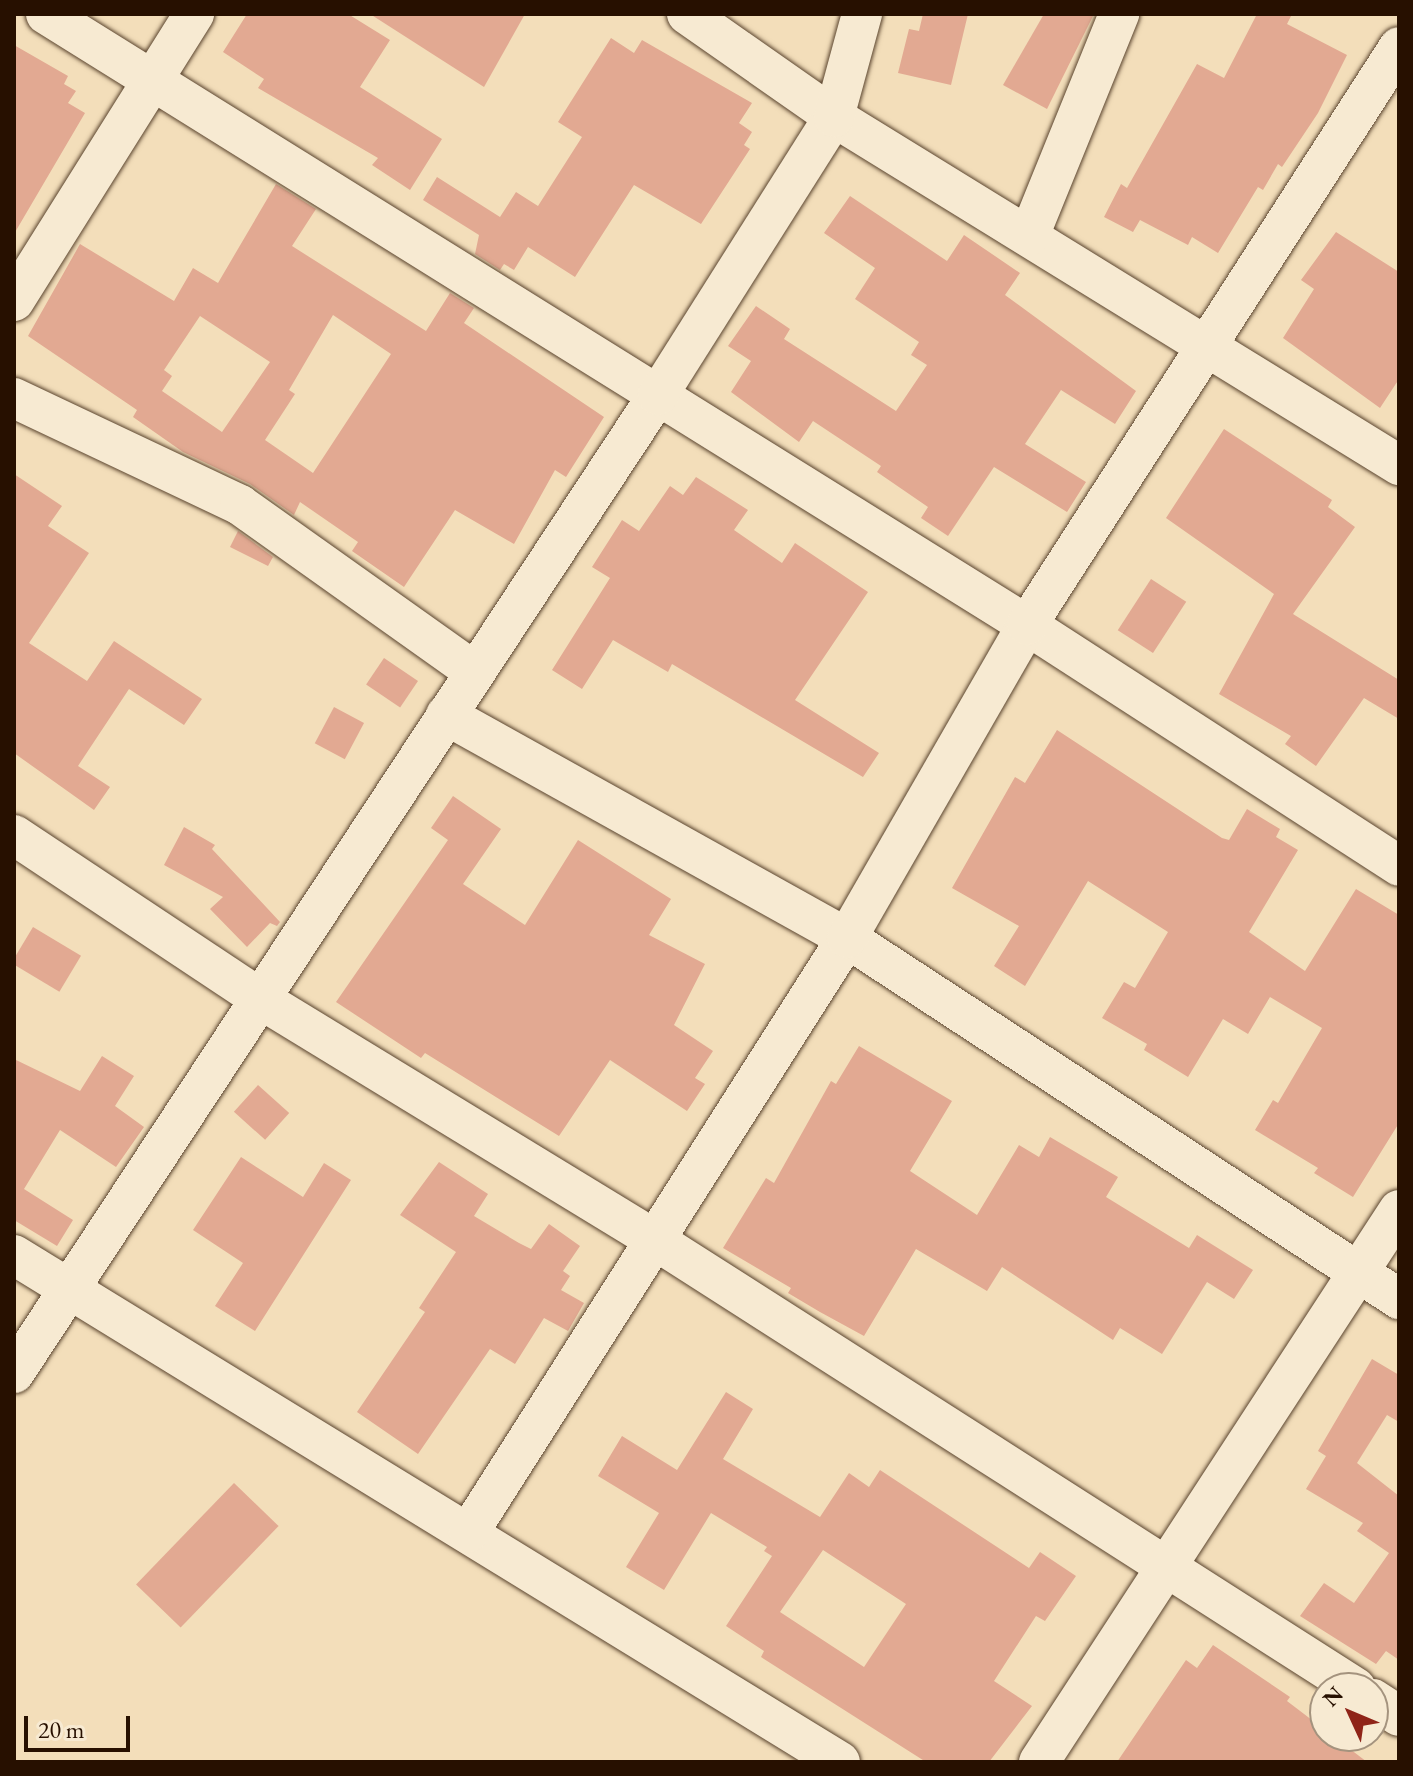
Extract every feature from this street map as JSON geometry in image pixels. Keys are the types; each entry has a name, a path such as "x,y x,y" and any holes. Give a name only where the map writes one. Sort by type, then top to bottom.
{"street":[{"path":"46,14 1027,625 1399,866"},
{"path":"14,301 194,14"},
{"path":"687,14 834,117 1399,465"},
{"path":"14,1373 658,395 834,117 862,14"},
{"path":"1029,236 1119,14"},
{"path":"469,1532 658,1242 847,938 1027,625 1399,47"},
{"path":"14,398 240,505 475,672"},
{"path":"446,715 847,938 1399,1299"},
{"path":"14,835 262,1000 658,1242 1331,1672"},
{"path":"1039,1762 1169,1569 1399,1210"},
{"path":"14,1255 840,1762"}],"building":[{"path":"247,14 348,14 390,40 360,87 442,139 410,190 372,165 378,158 258,88 264,79 223,52"},
{"path":"370,14 525,14 484,87"},
{"path":"923,14 968,14 951,85 898,73 909,29 919,31"},
{"path":"1044,14 1094,14 1047,109 1003,85"},
{"path":"1257,14 1292,14 1287,24 1347,55 1318,113 1282,167 1278,164 1263,190 1258,187 1218,253 1192,237 1188,245 1140,220 1133,232 1104,217 1121,184 1127,188 1197,64 1224,78"},
{"path":"611,38 634,53 642,40 752,103 739,123 752,132 744,145 750,149 701,224 634,185 575,277 528,247 514,270 504,264 500,270 475,254 479,235 423,200 437,177 500,217 516,192 538,206 582,137 558,122"},
{"path":"14,45 68,76 64,84 76,91 68,103 85,113 14,234"},
{"path":"276,184 316,209 292,246 426,331 450,293 474,308 464,323 604,417 566,477 555,470 514,544 455,510 404,587 352,551 358,542 300,502 294,515 250,484 183,452 133,417 137,410 28,336 80,244 174,301 193,268 218,283","holes":["333,315 391,354 313,473 265,440 295,394 289,390","200,316 270,362 222,432 162,391 172,376 164,370"]},
{"path":"850,196 947,261 964,235 1020,273 1005,295 1136,391 1115,424 1061,390 1025,444 1086,482 1067,512 994,467 948,536 921,518 928,507 877,472 881,466 813,421 799,442 731,392 751,361 728,346 756,306 790,329 784,339 896,411 927,365 911,355 919,342 855,299 875,268 824,233"},
{"path":"1336,232 1399,272 1399,379 1380,408 1283,338 1314,289 1301,280"},
{"path":"1224,429 1332,500 1328,507 1355,527 1293,614 1399,680 1399,719 1364,698 1316,766 1285,744 1291,736 1219,694 1274,594 1166,518"},
{"path":"14,474 62,506 48,526 89,553 29,643 87,681 114,641 202,699 184,725 129,689 78,766 110,787 94,810 14,753"},
{"path":"696,477 748,510 734,530 782,563 795,543 868,592 795,700 879,753 863,777 672,664 668,672 613,640 582,689 552,670 610,578 592,567 622,520 639,531 670,486 683,495"},
{"path":"238,531 273,557 268,566 230,547"},
{"path":"1151,579 1186,602 1153,653 1118,630"},
{"path":"384,658 418,681 400,707 366,685"},
{"path":"334,707 364,723 345,759 315,743"},
{"path":"1057,730 1222,838 1229,840 1247,809 1280,829 1276,837 1298,850 1249,932 1305,971 1356,889 1399,915 1399,1123 1353,1197 1314,1173 1318,1168 1255,1130 1273,1100 1278,1103 1322,1028 1270,997 1248,1034 1223,1019 1188,1077 1144,1050 1147,1044 1102,1018 1124,982 1135,988 1168,932 1088,881 1025,986 994,966 1019,926 952,888 1015,777 1025,783"},
{"path":"453,796 501,829 463,884 525,925 578,840 671,899 649,935 705,964 674,1025 713,1051 695,1078 705,1084 687,1111 610,1060 559,1136 425,1053 421,1058 336,1002 448,840 431,828"},
{"path":"184,827 215,845 212,849 280,922 277,926 270,923 247,947 210,909 223,897 164,865"},
{"path":"33,927 81,956 59,992 14,965 14,959"},
{"path":"859,1046 952,1101 910,1171 977,1215 1019,1145 1039,1157 1050,1137 1118,1177 1106,1197 1189,1248 1197,1235 1253,1270 1234,1299 1207,1282 1162,1354 1120,1328 1113,1340 1002,1267 987,1291 916,1249 864,1336 820,1312 788,1293 791,1288 723,1248 766,1178 774,1183 831,1081 836,1084"},
{"path":"102,1056 134,1076 115,1106 144,1127 116,1167 60,1130 24,1189 73,1220 57,1246 14,1220 14,1059 80,1091"},
{"path":"258,1085 289,1113 265,1140 234,1112"},
{"path":"241,1157 303,1197 324,1163 351,1180 255,1331 215,1306 243,1263 193,1230"},
{"path":"439,1162 488,1194 474,1216 519,1243 531,1249 549,1224 580,1246 563,1271 570,1276 561,1290 584,1303 568,1331 544,1318 515,1364 490,1349 418,1454 357,1412 425,1312 419,1308 456,1252 400,1215"},
{"path":"1372,1359 1399,1375 1399,1422 1387,1415 1357,1463 1399,1496 1399,1660 1386,1651 1376,1664 1300,1616 1324,1583 1354,1603 1389,1553 1357,1531 1363,1523 1306,1489 1326,1456 1318,1451"},
{"path":"726,1392 753,1409 723,1459 820,1517 849,1473 869,1487 880,1470 1029,1568 1040,1552 1076,1576 1045,1621 1036,1616 994,1681 1032,1706 989,1762 926,1762 761,1657 764,1651 726,1626 772,1556 764,1551 767,1547 711,1513 664,1590 626,1567 659,1513 598,1476 622,1436 677,1470","holes":["823,1550 906,1604 864,1667 780,1612"]},
{"path":"234,1483 279,1526 181,1627 136,1584"},
{"path":"1213,1645 1290,1697 1287,1701 1309,1718 1309,1752 1354,1752 1367,1762 1117,1762 1186,1660 1197,1668"}]}
